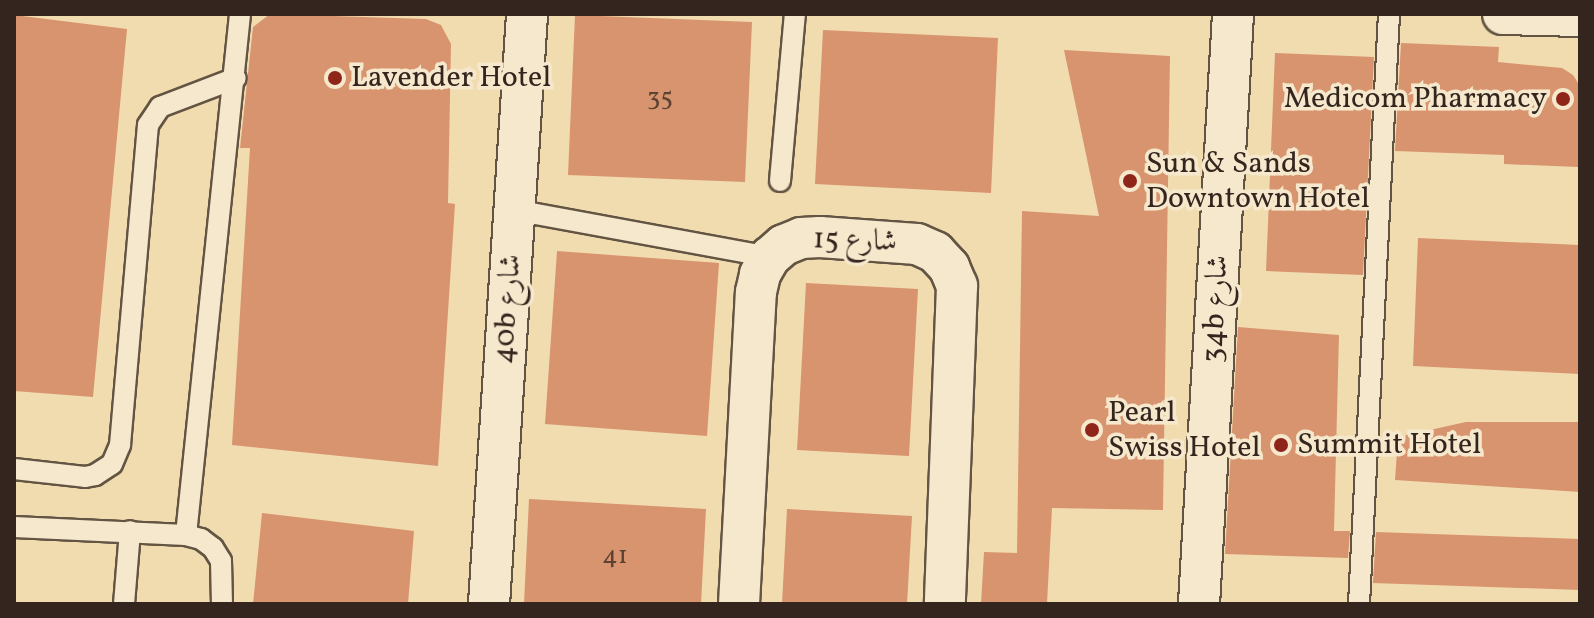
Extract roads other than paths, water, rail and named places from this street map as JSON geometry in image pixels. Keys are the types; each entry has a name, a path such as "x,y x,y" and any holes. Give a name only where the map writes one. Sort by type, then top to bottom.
{"street":[{"name":"40b شارع","path":"489,604 527,14"},
{"name":"34b شارع","path":"1199,604 1233,14"},
{"path":"1503,14 1578,18"},
{"name":"شارع 15","path":"739,604 756,292 760,274 770,257 784,245 801,238 820,237 917,244 935,252 949,267 957,286 959,306 945,604"}],"lane":[{"path":"186,535 236,78 240,14"},
{"path":"780,181 795,14"},
{"path":"1359,604 1389,14"},
{"path":"14,469 85,477 95,475 112,464 120,445 148,125 160,107 236,78"},
{"path":"514,210 770,257"},
{"path":"14,527 130,531 201,539 213,548 221,561 222,604"},
{"path":"124,604 130,531"}],"place":[{"name":"Lavender Hotel","path":"335,78"},
{"name":"Medicom Pharmacy","path":"1563,99"},
{"name":"Sun & Sands Downtown Hotel","path":"1130,181"},
{"name":"Pearl Swiss Hotel","path":"1092,430"},
{"name":"Summit Hotel","path":"1281,445"}]}
